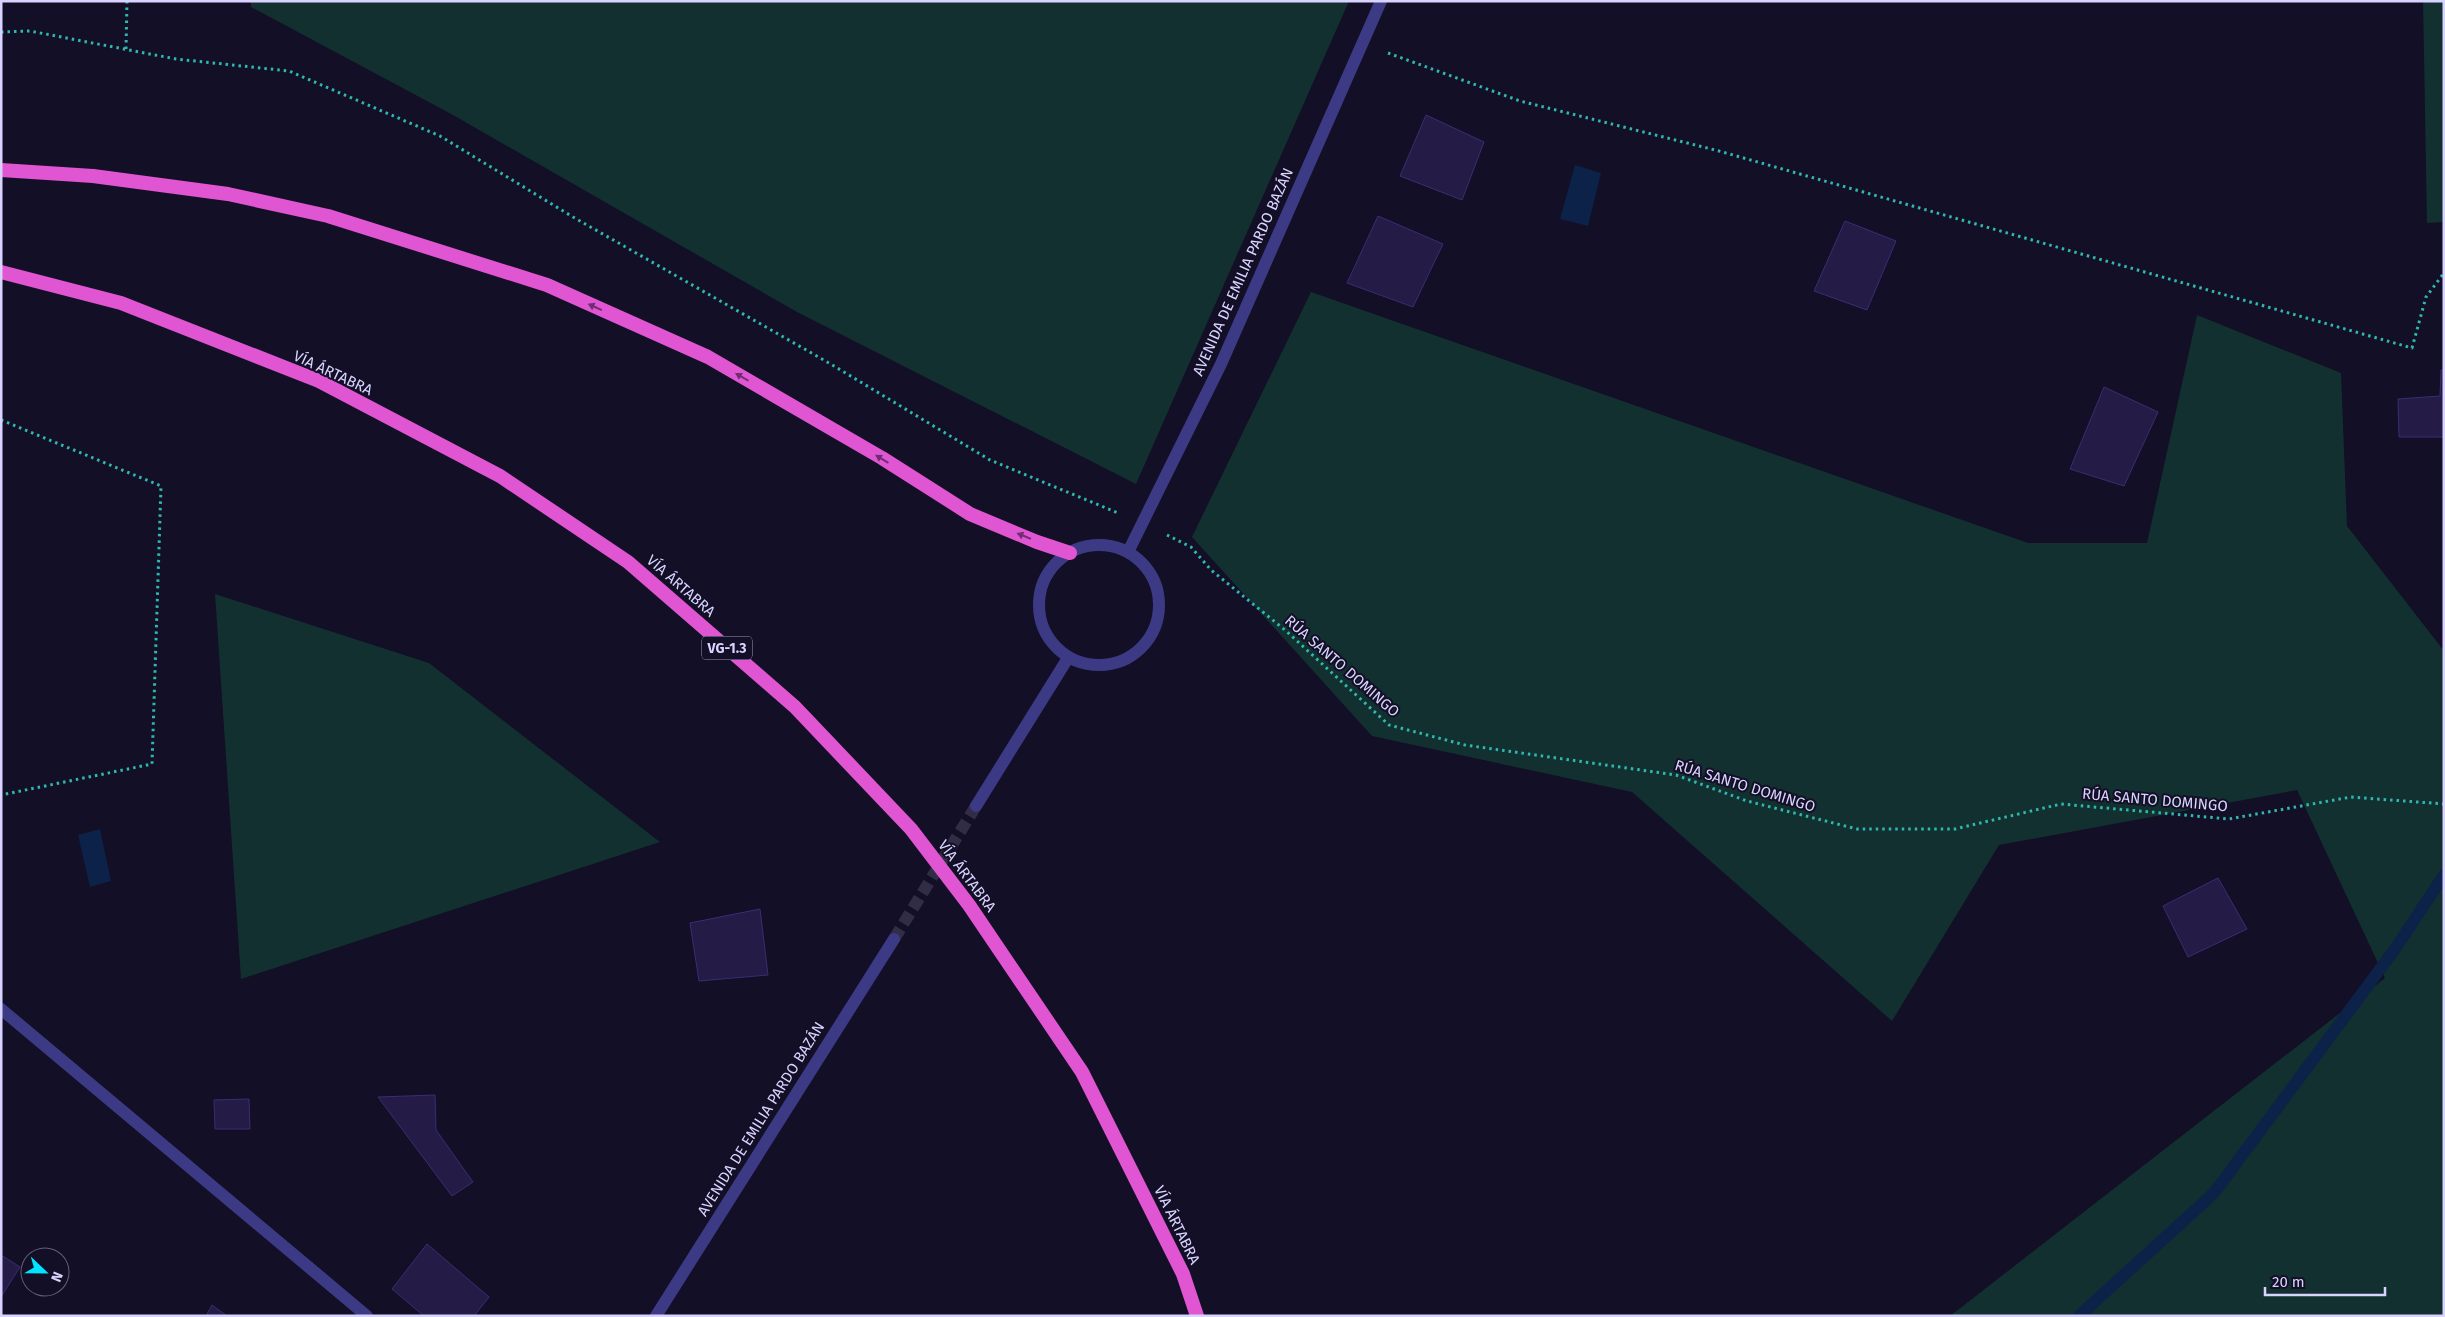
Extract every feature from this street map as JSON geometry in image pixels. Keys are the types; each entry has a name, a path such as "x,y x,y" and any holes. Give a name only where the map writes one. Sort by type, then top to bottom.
{"highway":[{"path":"1,170 93,176 228,194 328,216 547,285 708,357 882,458 970,514 1037,542 1070,552"},
{"name":"VÍA ÁRTABRA","path":"1,272 121,303 318,381 500,476 628,562 788,700 911,830 969,905 1082,1072 1183,1274 1197,1316"}],"street":[{"name":"AVENIDA DE EMILIA PARDO BAZÁN","path":"1128,552 1221,364 1381,1"},
{"path":"1089,546 1109,546 1128,552 1144,564 1154,580 1159,598 1158,618 1152,636 1139,650 1124,661 1105,666 1085,664 1068,658 1052,643 1042,625 1039,604 1043,584 1054,566 1070,552 1089,546"},
{"path":"976,806 1068,658"},
{"name":"AVENIDA DE EMILIA PARDO BAZÁN","path":"656,1316 894,940"},
{"path":"1,1009 367,1316"}],"path":[{"path":"126,49 127,1"},
{"name":"RÚA SANTO DOMINGO","path":"1,32 30,31 176,59 288,72 440,136 573,218 829,363 990,460 1142,523 1191,547 1211,570 1285,630 1388,725 1465,745 1676,775 1746,801 1856,829 1955,829 2061,804 2229,819 2351,797 2444,804"},
{"path":"1362,44 1520,101 1719,151 2412,348 2426,297 2444,273"},
{"path":"1,420 161,486 152,764 1,794"}],"green space":[{"path":"251,1 1349,1 1136,484 797,312 453,115 251,7"},
{"path":"2423,1 2444,1 2444,222 2427,223"},
{"path":"1311,292 2028,543 2147,543 2197,315 2341,373 2347,526 2444,651 2444,1316 1950,1316 2385,978 2297,790 1999,845 1892,1021 1632,792 1372,736 1192,537"},
{"path":"215,594 429,663 660,842 241,979"}],"water":[{"path":"1575,165 1601,173 1588,226 1560,219"},
{"path":"100,829 111,881 90,887 78,835"}],"building":[{"path":"1426,115 1484,142 1462,200 1400,176"},
{"path":"1378,216 1443,244 1413,307 1347,283"},
{"path":"1845,221 1896,241 1867,310 1814,291"},
{"path":"2441,370 2444,370 2444,437 2399,437 2398,399 2440,396"},
{"path":"2104,387 2158,412 2124,486 2070,469"},
{"path":"2218,878 2247,929 2188,957 2163,906"},
{"path":"760,909 768,975 699,981 690,923"},
{"path":"435,1095 436,1130 473,1182 452,1196 378,1097"},
{"path":"249,1099 250,1129 215,1129 214,1100"},
{"path":"427,1244 489,1297 474,1316 424,1316 392,1289"},
{"path":"1,1255 20,1267 1,1297"},
{"path":"212,1305 227,1316 206,1316"}],"waterway":[{"path":"2079,1316 2214,1193 2395,949 2444,875"}],"tunnel":[{"path":"894,939 976,806"}]}
